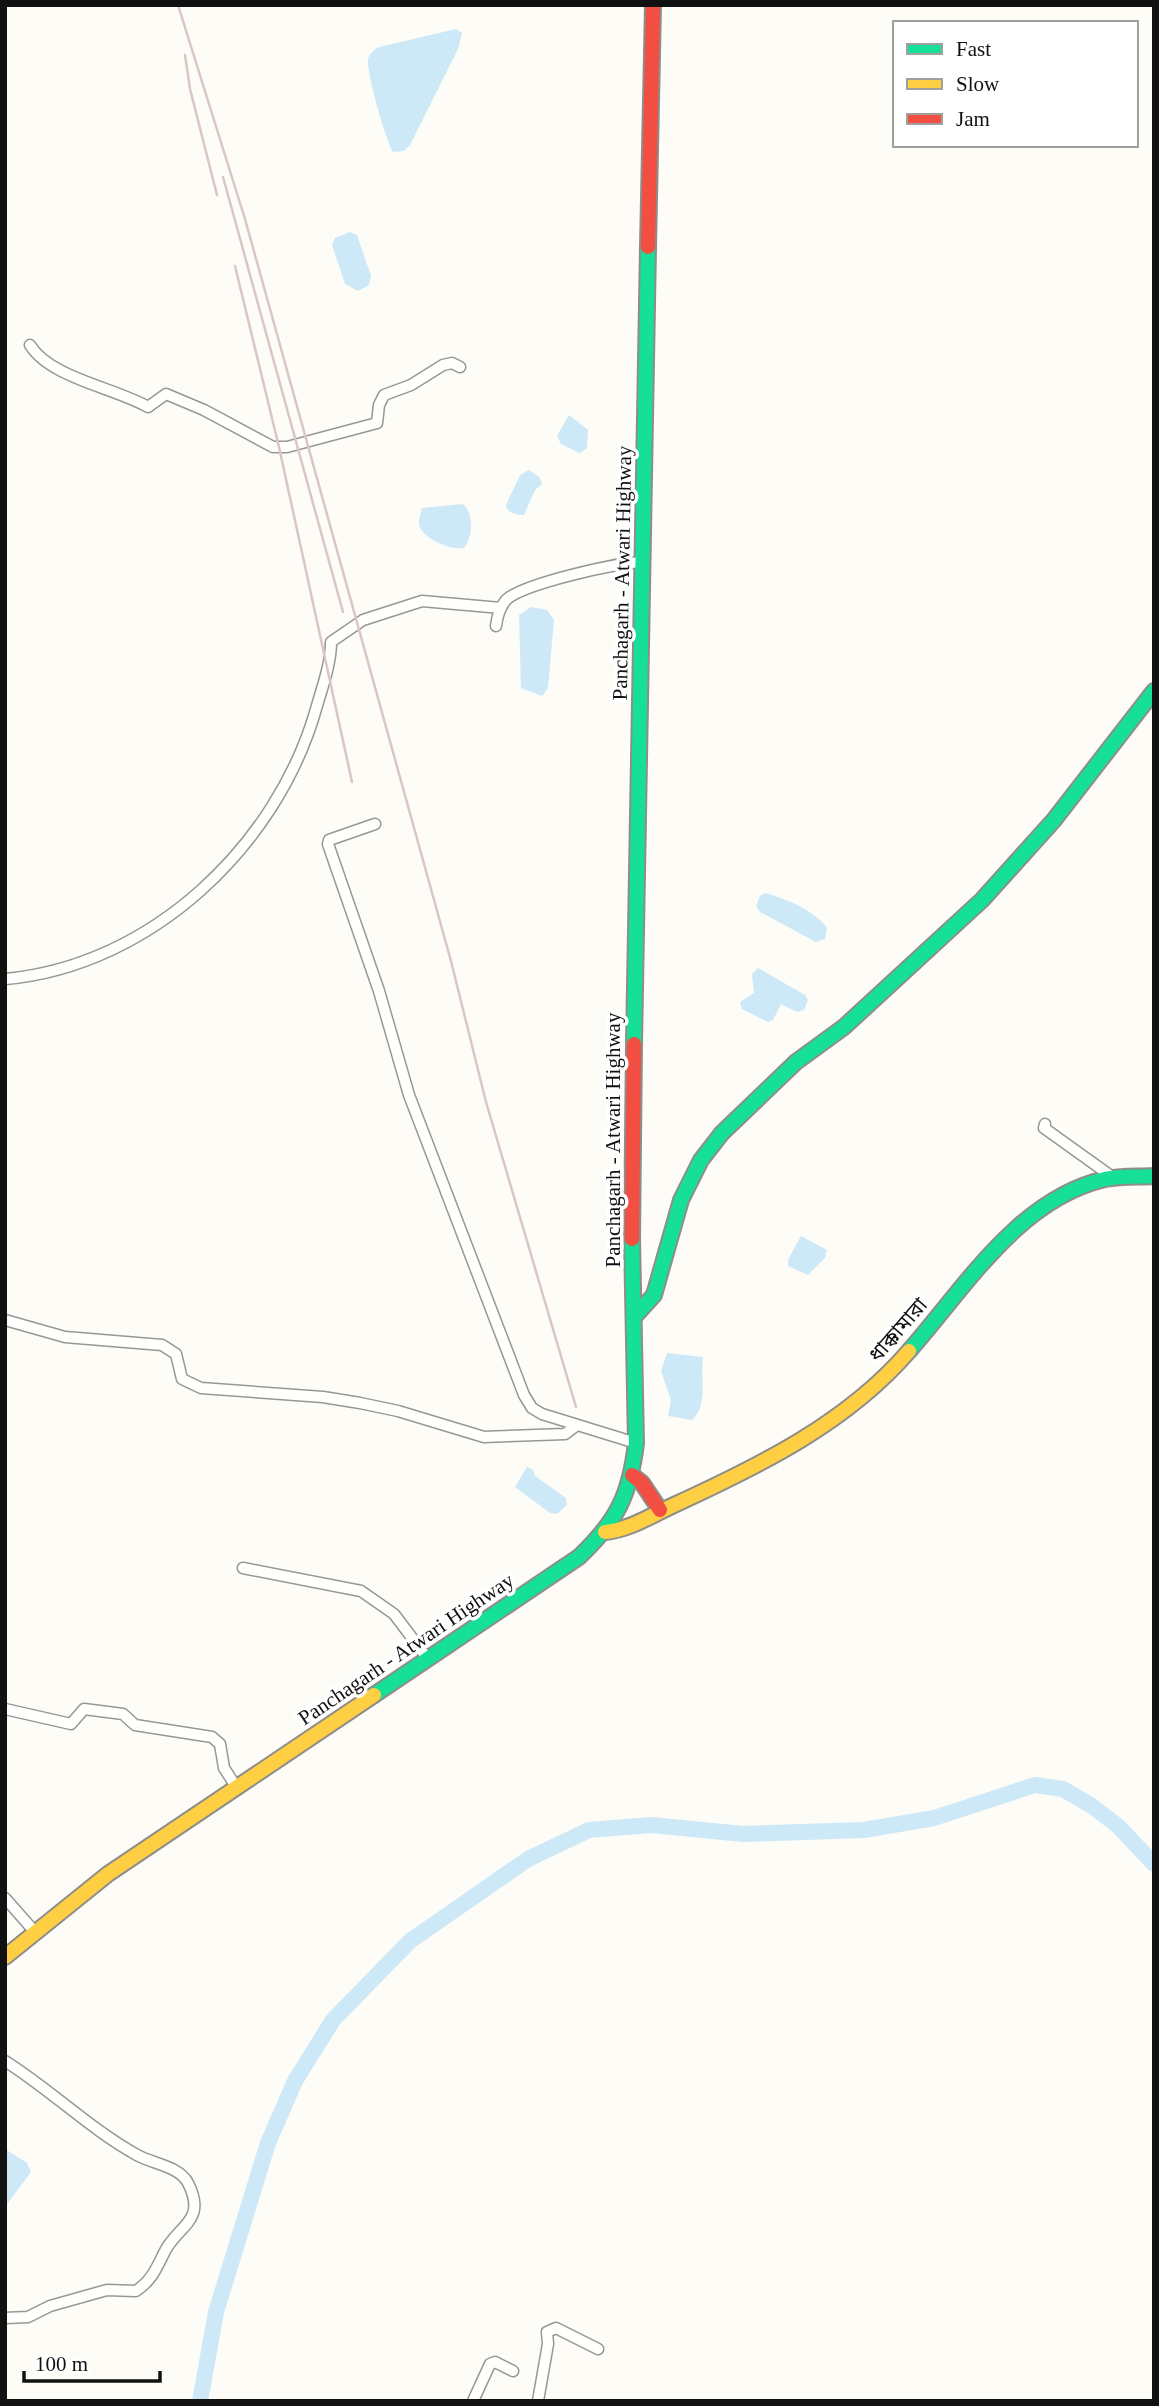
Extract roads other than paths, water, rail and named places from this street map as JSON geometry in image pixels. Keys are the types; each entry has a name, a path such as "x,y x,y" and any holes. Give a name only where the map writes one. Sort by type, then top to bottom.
{"main road":[{"name":"Panchagarh - Atwari Highway","path":"5,1957 108,1874 576,1559 605,1532 623,1502 632,1475 636,1443 635,958 653,5"},
{"path":"635,1316 654,1295 684,1194 701,1160 722,1133 796,1062 844,1027 997,884 1070,800 1154,691"},
{"name":"ধাক্কামারা","path":"605,1532 618,1531 795,1441 861,1399 901,1362 962,1288 1018,1229 1072,1190 1111,1175 1154,1176"},
{"path":"632,1475 660,1510"}],"street":[{"path":"30,345 39,356 99,389 122,393 148,407 166,394 204,410 260,442 282,447 377,424 379,404 384,395 411,385 443,365 452,363 460,367"},
{"path":"496,625 501,608 512,596 525,590 618,563 643,562"},
{"path":"5,979 70,967 113,948 183,904 225,867 271,810 293,773 315,713 331,642 363,620 422,601 501,608"},
{"path":"375,824 329,840 328,844 379,990 409,1095 524,1395 536,1411 636,1443"},
{"path":"1045,1124 1044,1128 1059,1140 1111,1175"},
{"path":"5,1320 65,1337 162,1345 176,1354 182,1379 201,1388 323,1397 398,1411 484,1437 565,1434 577,1425"},
{"path":"243,1568 361,1591 394,1614 428,1659"},
{"path":"5,1709 71,1724 83,1709 117,1712 135,1725 212,1737 220,1744 225,1768 237,1788"},
{"path":"5,1898 35,1932"},
{"path":"5,2062 125,2148 178,2172 188,2184 194,2207 190,2223 164,2253 157,2271 136,2291 107,2290 50,2306 28,2318 5,2318"},
{"path":"538,2401 548,2344 547,2332 556,2328 598,2349"},
{"path":"473,2401 490,2364 495,2362 513,2371"}],"water":[{"path":"456,29 462,33 458,49 410,145 404,151 393,152 373,91 369,57 379,47"},
{"path":"350,232 357,235 371,276 369,285 358,291 345,284 332,245 335,238"},
{"path":"569,415 588,430 587,448 580,453 561,444 557,436"},
{"path":"529,470 539,477 542,484 535,490 524,515 515,514 508,510 506,505 520,475"},
{"path":"463,504 467,508 471,526 464,548 452,548 438,543 426,535 419,525 422,508"},
{"path":"531,607 547,610 554,620 548,688 542,696 521,688 519,615"},
{"path":"765,893 790,902 815,916 827,928 825,939 816,942 760,912 756,906 760,896"},
{"path":"758,968 805,995 808,1000 804,1010 797,1012 781,1004 773,1020 768,1022 742,1009 740,1002 754,993 752,974"},
{"path":"801,1236 827,1250 825,1258 808,1275 788,1266 788,1260"},
{"path":"667,1353 703,1357 702,1399 692,1420 668,1416 671,1400 661,1371"},
{"path":"527,1467 566,1498 567,1505 557,1514 550,1513 515,1487"},
{"path":"5,2149 27,2163 31,2172 5,2207"}],"waterway":[{"path":"200,2401 216,2312 268,2143 295,2081 333,2020 410,1941 528,1859 589,1830 651,1825 743,1834 864,1830 934,1818 1035,1785 1063,1789 1092,1806 1118,1826 1154,1864"}],"railway":[{"path":"178,5 245,219 451,961 486,1102 576,1407"},
{"path":"185,55 190,89 217,195"},
{"path":"223,177 343,612"},
{"path":"235,266 279,447 352,782"}]}
